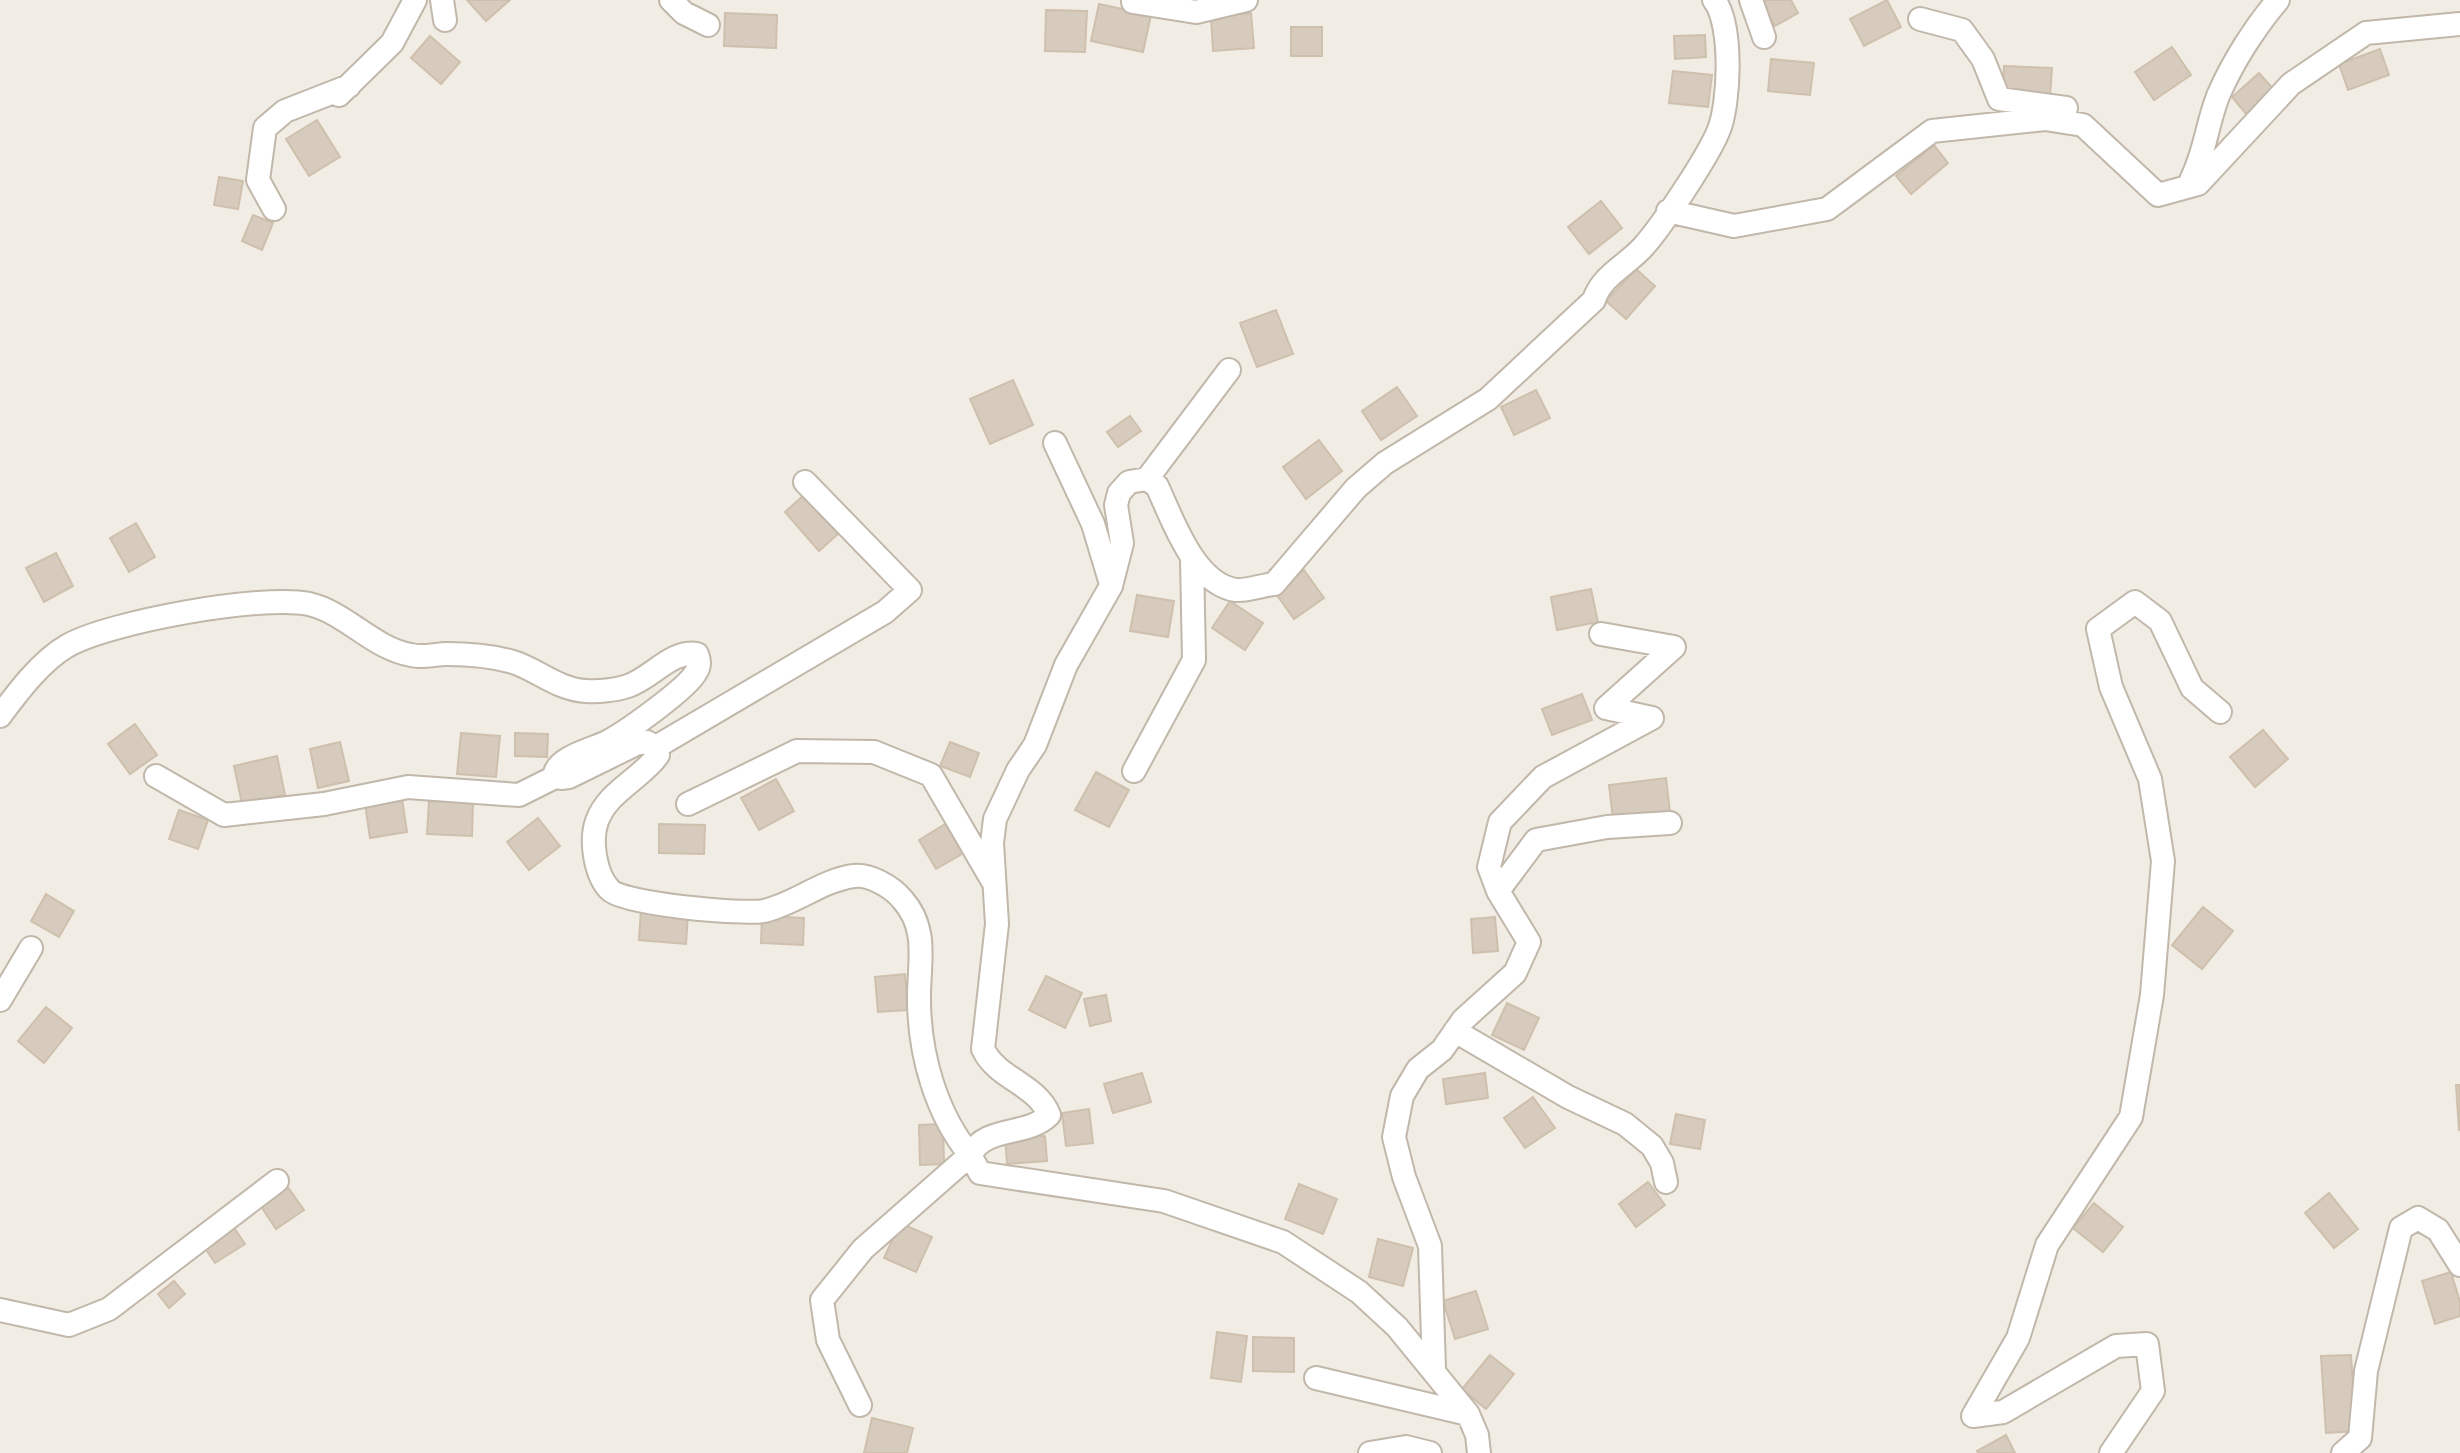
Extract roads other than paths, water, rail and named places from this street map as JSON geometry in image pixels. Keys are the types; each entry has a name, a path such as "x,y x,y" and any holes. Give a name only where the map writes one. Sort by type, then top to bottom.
{"street":[{"path":"392,43 400,0"},
{"path":"320,112 392,43 415,0"},
{"path":"671,0 684,13 708,25"},
{"path":"1133,2 1196,12 1246,0"},
{"path":"1147,479 1157,486 1192,559 1210,576 1235,590 1274,584 1356,488 1385,463 1488,399 1594,300 1598,288 1643,247 1719,131 1729,47 1722,10 1714,0"},
{"path":"1751,0 1764,37"},
{"path":"2187,188 2204,155 2218,97 2262,19 2278,0"},
{"path":"1920,19 1962,30 1983,59 1999,99 2084,111 2110,150"},
{"path":"1668,211 1734,226 1827,209 1932,131 2045,119 2083,125 2158,195 2198,184 2291,84 2366,33 2460,24"},
{"path":"274,209 258,180 265,128 285,111 349,86"},
{"path":"860,1405 828,1340 822,1300 863,1249 970,1155 975,1145 988,1137 1038,1126 1049,1115 1043,1101 989,1063 983,1049 997,924 995,819 1018,770 1035,745 1066,665 1111,586 1122,543 1116,505 1119,493 1129,482 1147,479 1229,370"},
{"path":"1055,443 1093,524 1111,586"},
{"path":"656,747 885,612 910,590 805,482"},
{"path":"1134,771 1194,660 1192,559"},
{"path":"0,716 38,672 66,646 121,627 270,601 310,605 345,620 380,645 396,651 415,656 485,656 515,663 566,687 585,691 626,687 678,656 697,654 700,661 696,673 681,689 624,733 555,767 557,776"},
{"path":"2111,1453 2153,1391 2147,1344 2116,1346 2003,1412 1973,1416 2018,1338 2047,1245 2131,1117 2152,995 2163,861 2150,779 2111,687 2098,629 2135,602 2160,621 2192,688 2220,712"},
{"path":"1434,1369 1430,1246 1404,1177 1394,1137 1402,1096 1418,1069 1442,1050 1455,1031 1515,973 1529,942 1498,891 1489,867 1500,822 1543,777 1652,718 1606,708 1674,647 1601,634"},
{"path":"156,776 224,815 324,804 408,787 519,795 557,776 569,777 636,744 647,742 656,747 658,755 649,767 618,790 597,820 595,849 600,872 610,890 624,898 699,909 763,911 831,882 857,875 880,883 901,897 920,931 919,1003 925,1061 946,1116 980,1173 1164,1201 1283,1242 1359,1292 1397,1327 1468,1414 1477,1435 1479,1453"},
{"path":"688,804 797,751 874,752 931,775 995,884"},
{"path":"1498,891 1536,840 1607,827 1670,823"},
{"path":"0,1000 31,948"},
{"path":"1455,1031 1568,1097 1625,1124 1652,1146 1662,1163 1666,1182"},
{"path":"0,1310 69,1325 109,1309 277,1181"},
{"path":"2343,1453 2360,1438 2366,1371 2401,1228 2418,1218 2438,1230 2460,1265"},
{"path":"1316,1378 1468,1414"},
{"path":"1370,1453 1406,1447 1430,1453"}]}
